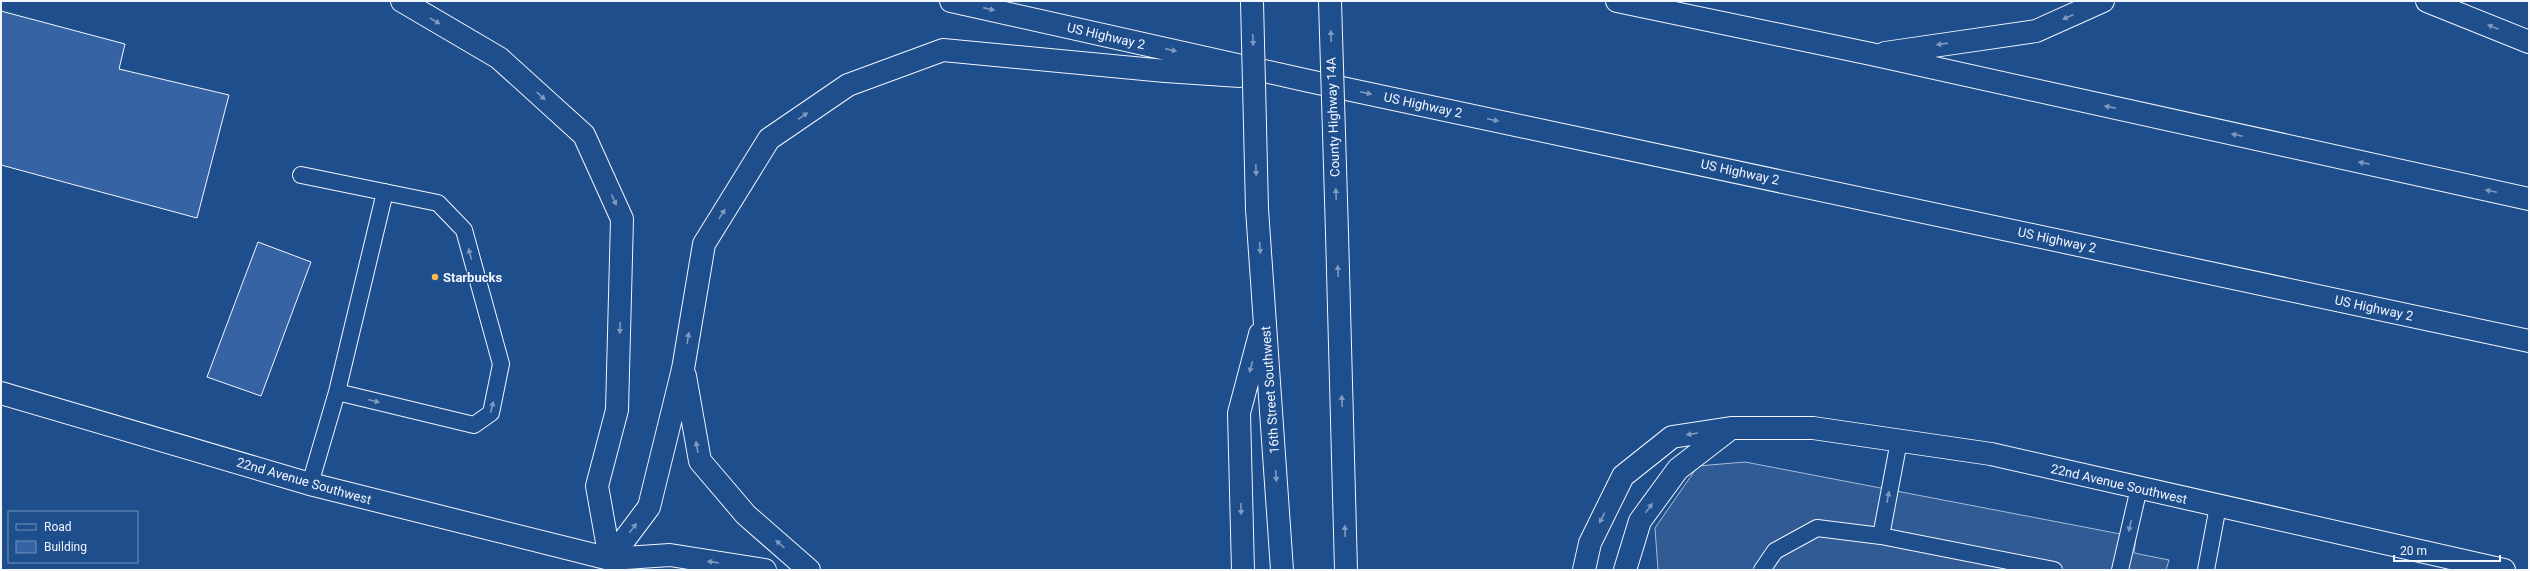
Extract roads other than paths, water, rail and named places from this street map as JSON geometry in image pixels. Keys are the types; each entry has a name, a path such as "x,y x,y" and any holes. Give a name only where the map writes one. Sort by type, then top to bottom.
{"main road":[{"path":"402,1 499,58 584,135 622,220 618,410 597,486 614,566"},
{"name":"US Highway 2","path":"951,1 1309,81 2529,341"},
{"name":"16th Street Southwest","path":"1252,1 1257,209 1282,570"},
{"name":"County Highway 14A","path":"1330,1 1346,570"},
{"path":"1617,1 1871,54 2529,199"},
{"path":"1871,54 2036,31 2103,1"},
{"path":"2427,1 2529,42"},
{"path":"614,566 649,507 683,369 704,244 769,138 848,85 943,50 1165,71 1309,81"},
{"path":"1243,570 1239,413 1265,316"},
{"path":"683,369 700,461 746,515 809,570"},
{"name":"22nd Avenue Southwest","path":"1,393 310,484 614,566 670,555 765,570"},
{"path":"1625,570 1640,521 1674,474 1731,428"},
{"name":"22nd Avenue Southwest","path":"1584,570 1590,543 1623,476 1672,437 1731,428 1813,428 1991,454 2218,506 2448,564 2504,570"}],"lane":[{"path":"301,175 438,203 464,230 501,364 491,413 474,426 336,392"},
{"path":"310,484 336,392 385,192"},
{"path":"1881,536 1899,441"},
{"path":"2120,570 2139,488"},
{"path":"2206,570 2218,506"},
{"path":"1762,570 1775,551 1817,528 1881,536 2054,570"}],"place":[{"name":"Starbucks","path":"435,277"}]}
